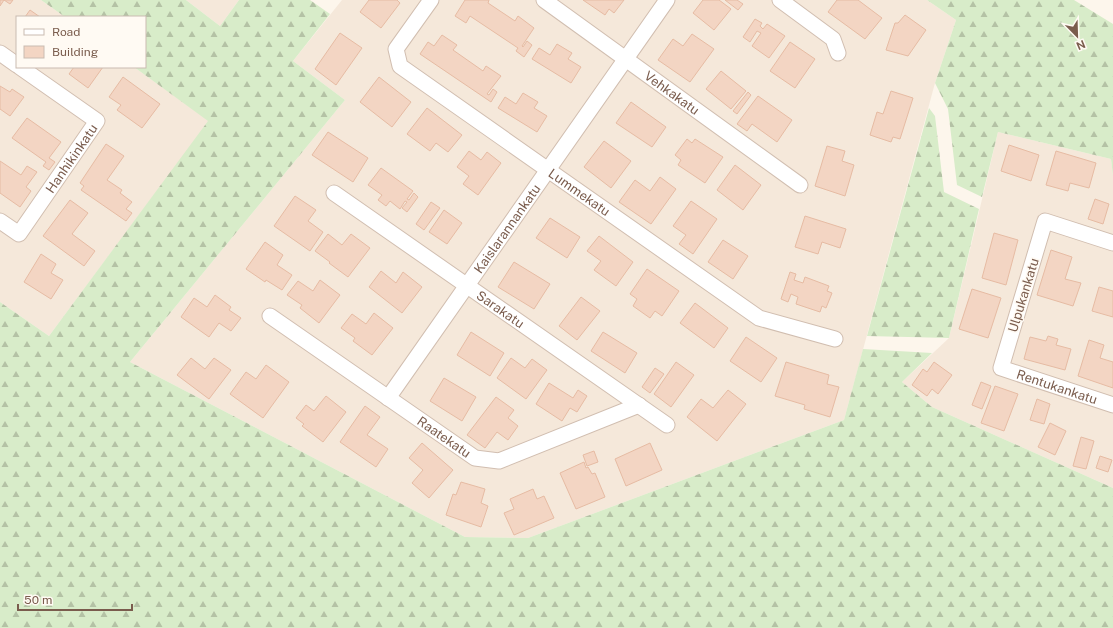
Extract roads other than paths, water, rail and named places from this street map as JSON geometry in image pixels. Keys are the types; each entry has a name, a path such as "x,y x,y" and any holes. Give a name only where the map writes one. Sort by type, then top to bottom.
{"street":[{"name":"Lummekatu","path":"431,0 396,49 400,66 759,318 835,339"},
{"name":"Vehkakatu","path":"544,0 800,185"},
{"name":"Kaislarannankatu","path":"388,398 667,0"},
{"path":"780,0 833,39 838,53"},
{"path":"0,53 16,64"},
{"name":"Hanhikinkatu","path":"0,221 20,234 97,121 21,68"},
{"name":"Sarakatu","path":"334,193 667,425"},
{"name":"Ulpukankatu","path":"1001,368 1046,222 1113,243"},
{"name":"Raatekatu","path":"270,316 475,458 499,461 638,405"},
{"name":"Rentukankatu","path":"1001,368 1113,405"}]}
